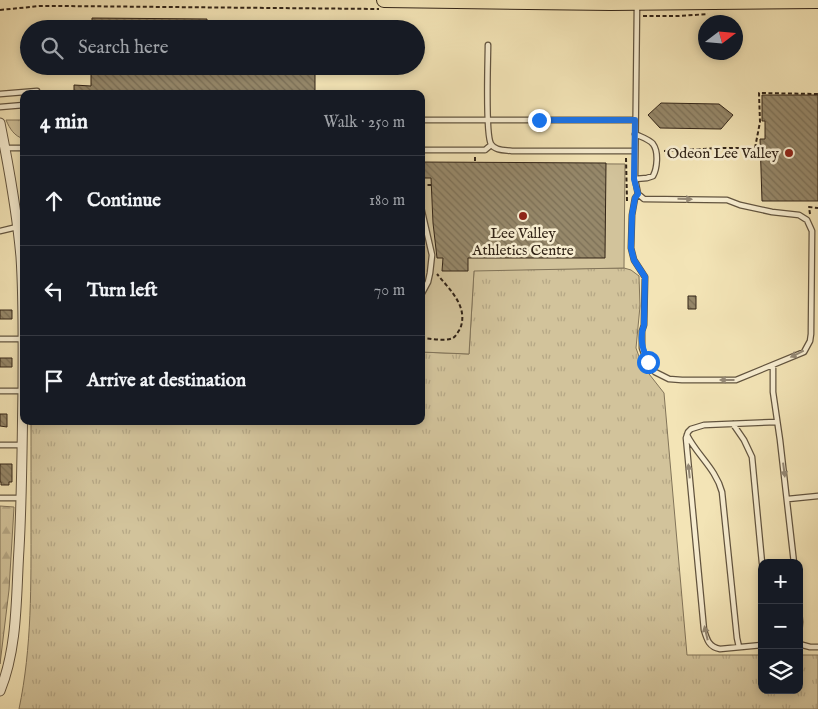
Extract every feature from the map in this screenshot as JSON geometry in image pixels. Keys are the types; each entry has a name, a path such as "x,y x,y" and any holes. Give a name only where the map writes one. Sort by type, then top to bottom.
{"main road":[{"path":"382,5 818,1"}],"street":[{"path":"0,123 1,138 5,148 13,191 20,258"},
{"path":"0,691 8,666 12,644 22,498 23,425"}],"lane":[{"path":"637,3 634,179 638,194 644,199 726,200 772,212 799,215 807,220 815,231 810,341 804,352 736,380 669,379 655,372 642,348 645,277 634,260 631,248 632,215 635,198 638,194"},
{"path":"488,45 487,120 491,145 497,149 512,150 635,151"},
{"path":"0,94 20,92"},
{"path":"0,106 20,105"},
{"path":"425,120 635,120"},
{"path":"634,179 653,176 656,171 654,144 635,134"},
{"path":"425,150 485,150 491,145"},
{"path":"5,148 20,148"},
{"path":"425,225 432,256 430,273 425,288"},
{"path":"0,231 17,227"},
{"path":"811,318 818,318"},
{"path":"0,339 20,339"},
{"path":"773,365 773,392 788,499 794,559"},
{"path":"0,391 20,391"},
{"path":"758,645 720,649 714,648 706,639 686,438 688,432 692,429 704,425 777,422"},
{"path":"733,424 744,440 752,457 762,559"},
{"path":"687,435 716,475 722,492 739,647"},
{"path":"0,445 23,445"},
{"path":"788,499 818,496"},
{"path":"0,498 22,498"},
{"path":"803,645 818,647"}],"path":[{"path":"0,10 40,6 382,5"},
{"path":"656,151 755,148 760,122 760,93 818,94"},
{"path":"425,185 431,185"},
{"path":"425,338 454,338 462,321 462,312 457,299 433,268"}],"green space":[{"path":"6,120 20,120 20,137 13,132"},
{"name":"Lee Valley Athletics Centre","path":"425,163 625,164 624,268 474,271 469,354 425,352"},
{"path":"624,268 631,270 639,276 640,306 636,348 642,365 664,393 687,655 758,655 758,694 803,694 803,655 818,655 818,709 19,709 29,639 31,425 425,425 425,352 469,354 474,270"},
{"path":"0,506 14,507 9,590 0,664"}],"building":[{"path":"92,18 207,19 207,20 92,20"},
{"path":"91,75 315,75 315,90 74,90 74,85 91,86"},
{"name":"Odeon Lee Valley","path":"762,95 818,95 818,201 762,201 760,139 765,139 765,121 762,121"},
{"path":"661,103 719,104 733,115 721,129 660,128 648,115"},
{"name":"Lee Valley Athletics Centre","path":"425,162 606,163 605,258 468,258 468,271 442,271 443,258 437,258 431,178 425,178"},
{"path":"688,296 696,296 696,309 688,309"},
{"path":"0,310 12,310 12,319 0,319"},
{"path":"0,358 12,358 12,367 0,367"},
{"path":"0,414 7,414 7,427 0,426"},
{"path":"0,464 12,464 12,482 9,482 9,485 1,485"}],"place":[{"name":"Odeon Lee Valley","path":"789,153"},
{"name":"Lee Valley Athletics Centre","path":"523,216"}],"route":[{"path":"539,120 635,120 634,179 638,194 635,198 632,215 631,248 634,260 645,277 642,348 648,362"}]}
